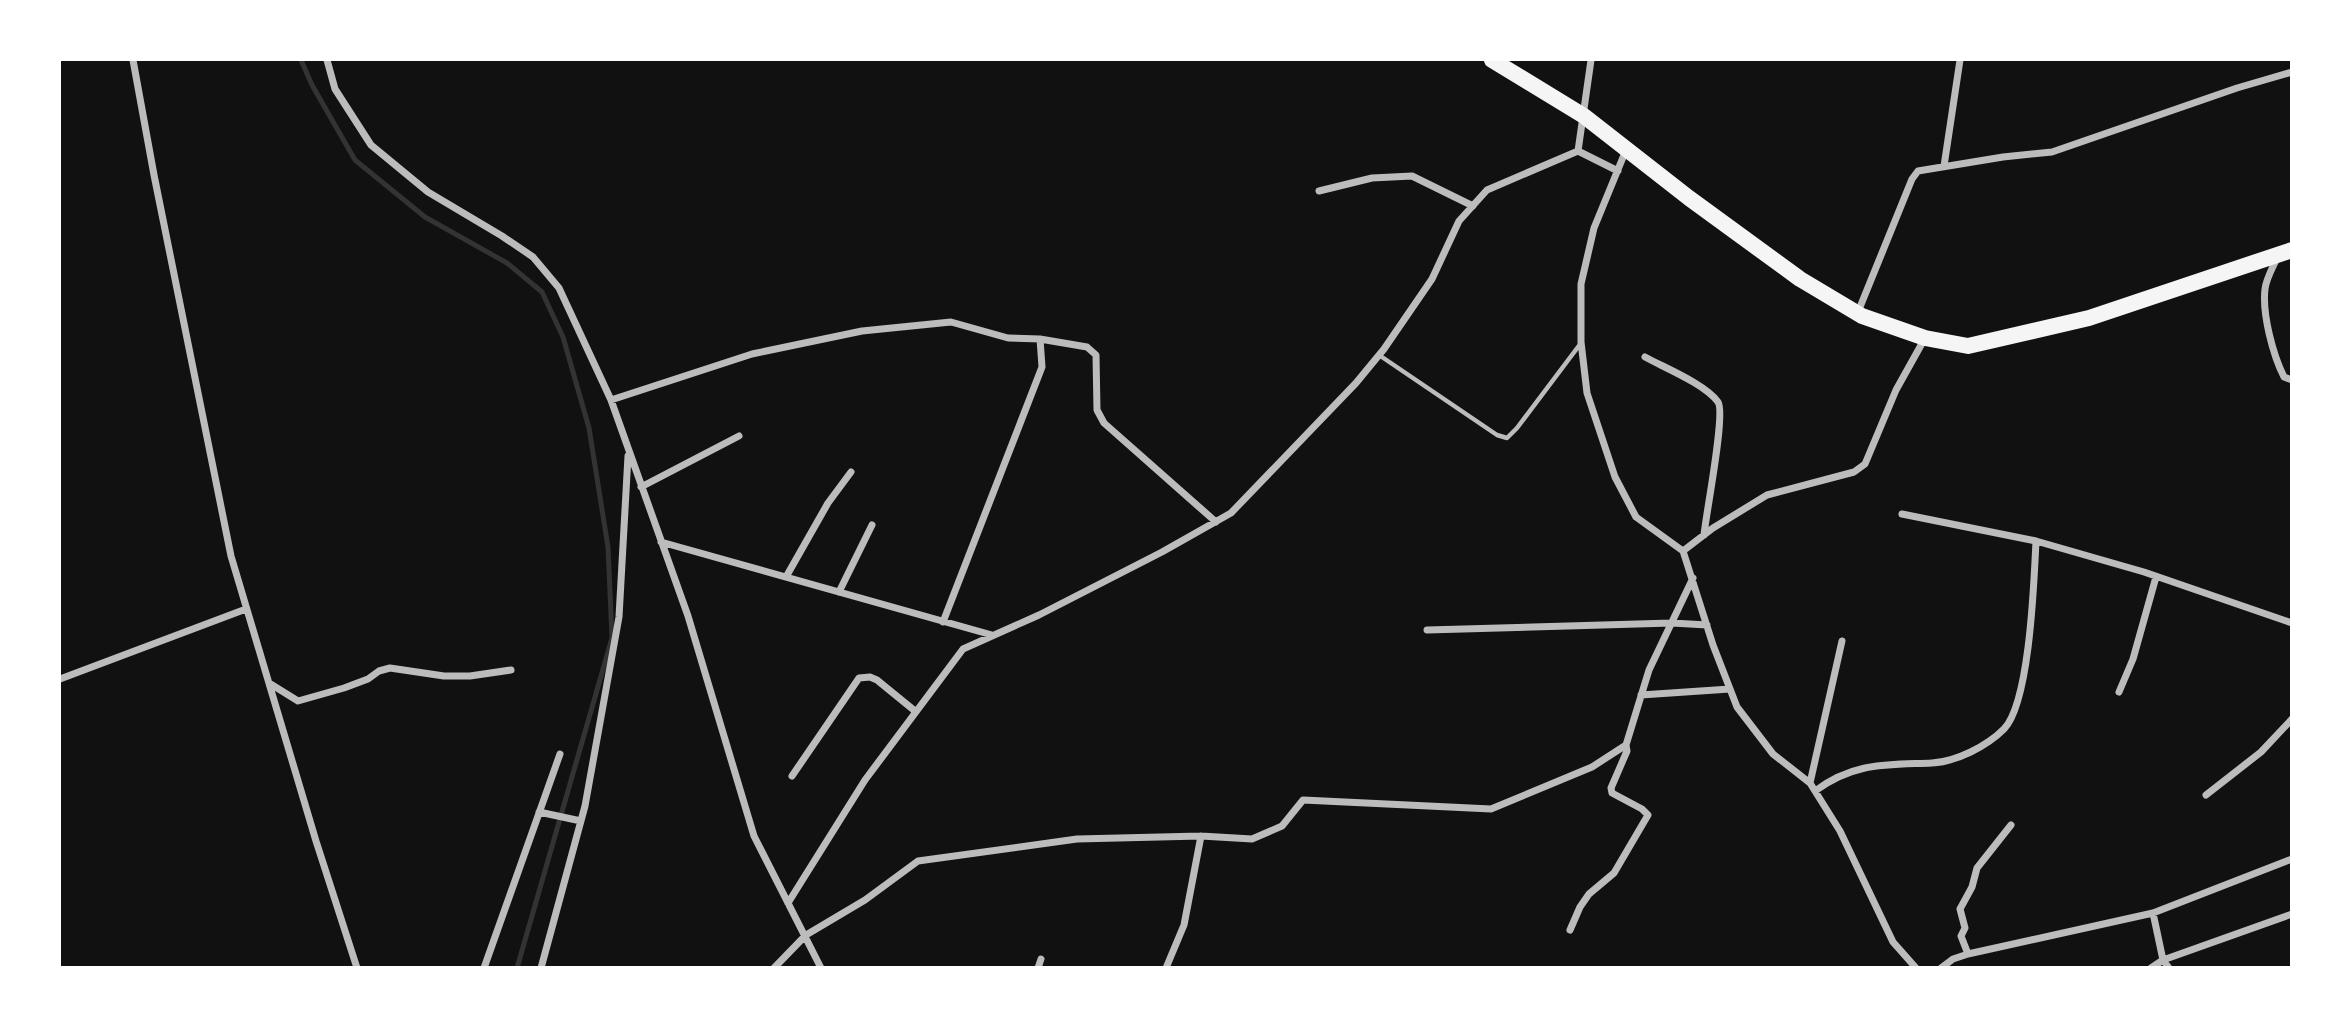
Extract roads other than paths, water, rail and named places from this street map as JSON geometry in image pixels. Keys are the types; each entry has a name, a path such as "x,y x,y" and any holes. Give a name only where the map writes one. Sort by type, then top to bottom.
{"main road":[{"path":"1492,60 1584,116 1800,279 1857,313 1925,338 1968,346 2089,318 2285,252"}],"street":[{"path":"133,60 231,556 356,968"},
{"path":"327,60 335,89 371,145 428,192 533,257 559,288 611,400 688,616 754,836 821,968"},
{"path":"1578,151 1591,60"},
{"path":"1944,166 1960,60"},
{"path":"1857,313 1912,179 1918,171 2052,152 2291,72"},
{"path":"1626,150 1594,228 1581,284 1581,342 1587,393 1615,477 1636,517 1683,551 1737,707 1773,754 1810,783 1840,831 1894,942 1916,968"},
{"path":"1578,151 1618,172"},
{"path":"788,903 865,780 963,649 1051,608 1231,513 1356,383 1379,355 1432,279 1459,221 1487,190 1578,151"},
{"path":"1319,191 1372,178 1412,176 1473,206"},
{"path":"2285,252 2265,289 2269,330 2276,360 2284,377 2291,380"},
{"path":"611,400 752,354 862,331 951,322 1008,338 1040,339 1087,347 1096,355 1097,410 1104,423 1216,522"},
{"path":"1683,551 1767,495 1854,472 1865,464 1896,390 1925,338"},
{"path":"943,622 1042,367 1040,339"},
{"path":"1645,358 1708,392 1720,404 1721,420 1704,535"},
{"path":"641,487 739,436"},
{"path":"541,968 581,821 619,617 628,450"},
{"path":"786,577 828,503 851,472"},
{"path":"1902,514 2036,541 2156,576 2291,623"},
{"path":"839,592 873,525"},
{"path":"1815,791 1834,777 1852,770 1872,766 1942,762 1970,752 2005,728 2013,712 2026,658 2036,541"},
{"path":"661,542 992,635"},
{"path":"2119,692 2133,659 2156,576"},
{"path":"1570,930 1589,894 1614,873 1648,814 1612,793 1611,788 1627,751 1626,745 1649,670 1693,578"},
{"path":"60,679 246,609"},
{"path":"1427,630 1672,623 1707,625"},
{"path":"1810,783 1842,641"},
{"path":"269,683 298,701 344,688 390,668 444,676 470,676 511,670"},
{"path":"792,776 859,678 870,677 877,680 915,711"},
{"path":"1642,695 1730,689"},
{"path":"2206,795 2261,752 2291,719"},
{"path":"774,968 806,935 865,900 918,861 1077,839 1201,836 1252,839 1282,826 1303,800 1491,809 1592,767 1626,745"},
{"path":"484,968 560,754"},
{"path":"539,811 581,821"},
{"path":"1968,954 1961,936 1965,928 1961,908 1972,887 1977,868 2011,825"},
{"path":"1166,968 1184,925 1201,836"},
{"path":"1941,968 1953,959 1968,954 2153,913 2291,859"},
{"path":"2153,913 2162,960 2169,968"},
{"path":"2151,968 2162,960 2291,914"},
{"path":"1038,968 1041,959"}],"lane":[{"path":"1379,355 1497,435 1507,438 1581,342"}],"waterway":[{"path":"301,60 312,85 355,160 425,217 507,263 542,292 563,337 589,428 608,547 612,638 517,968"}]}
